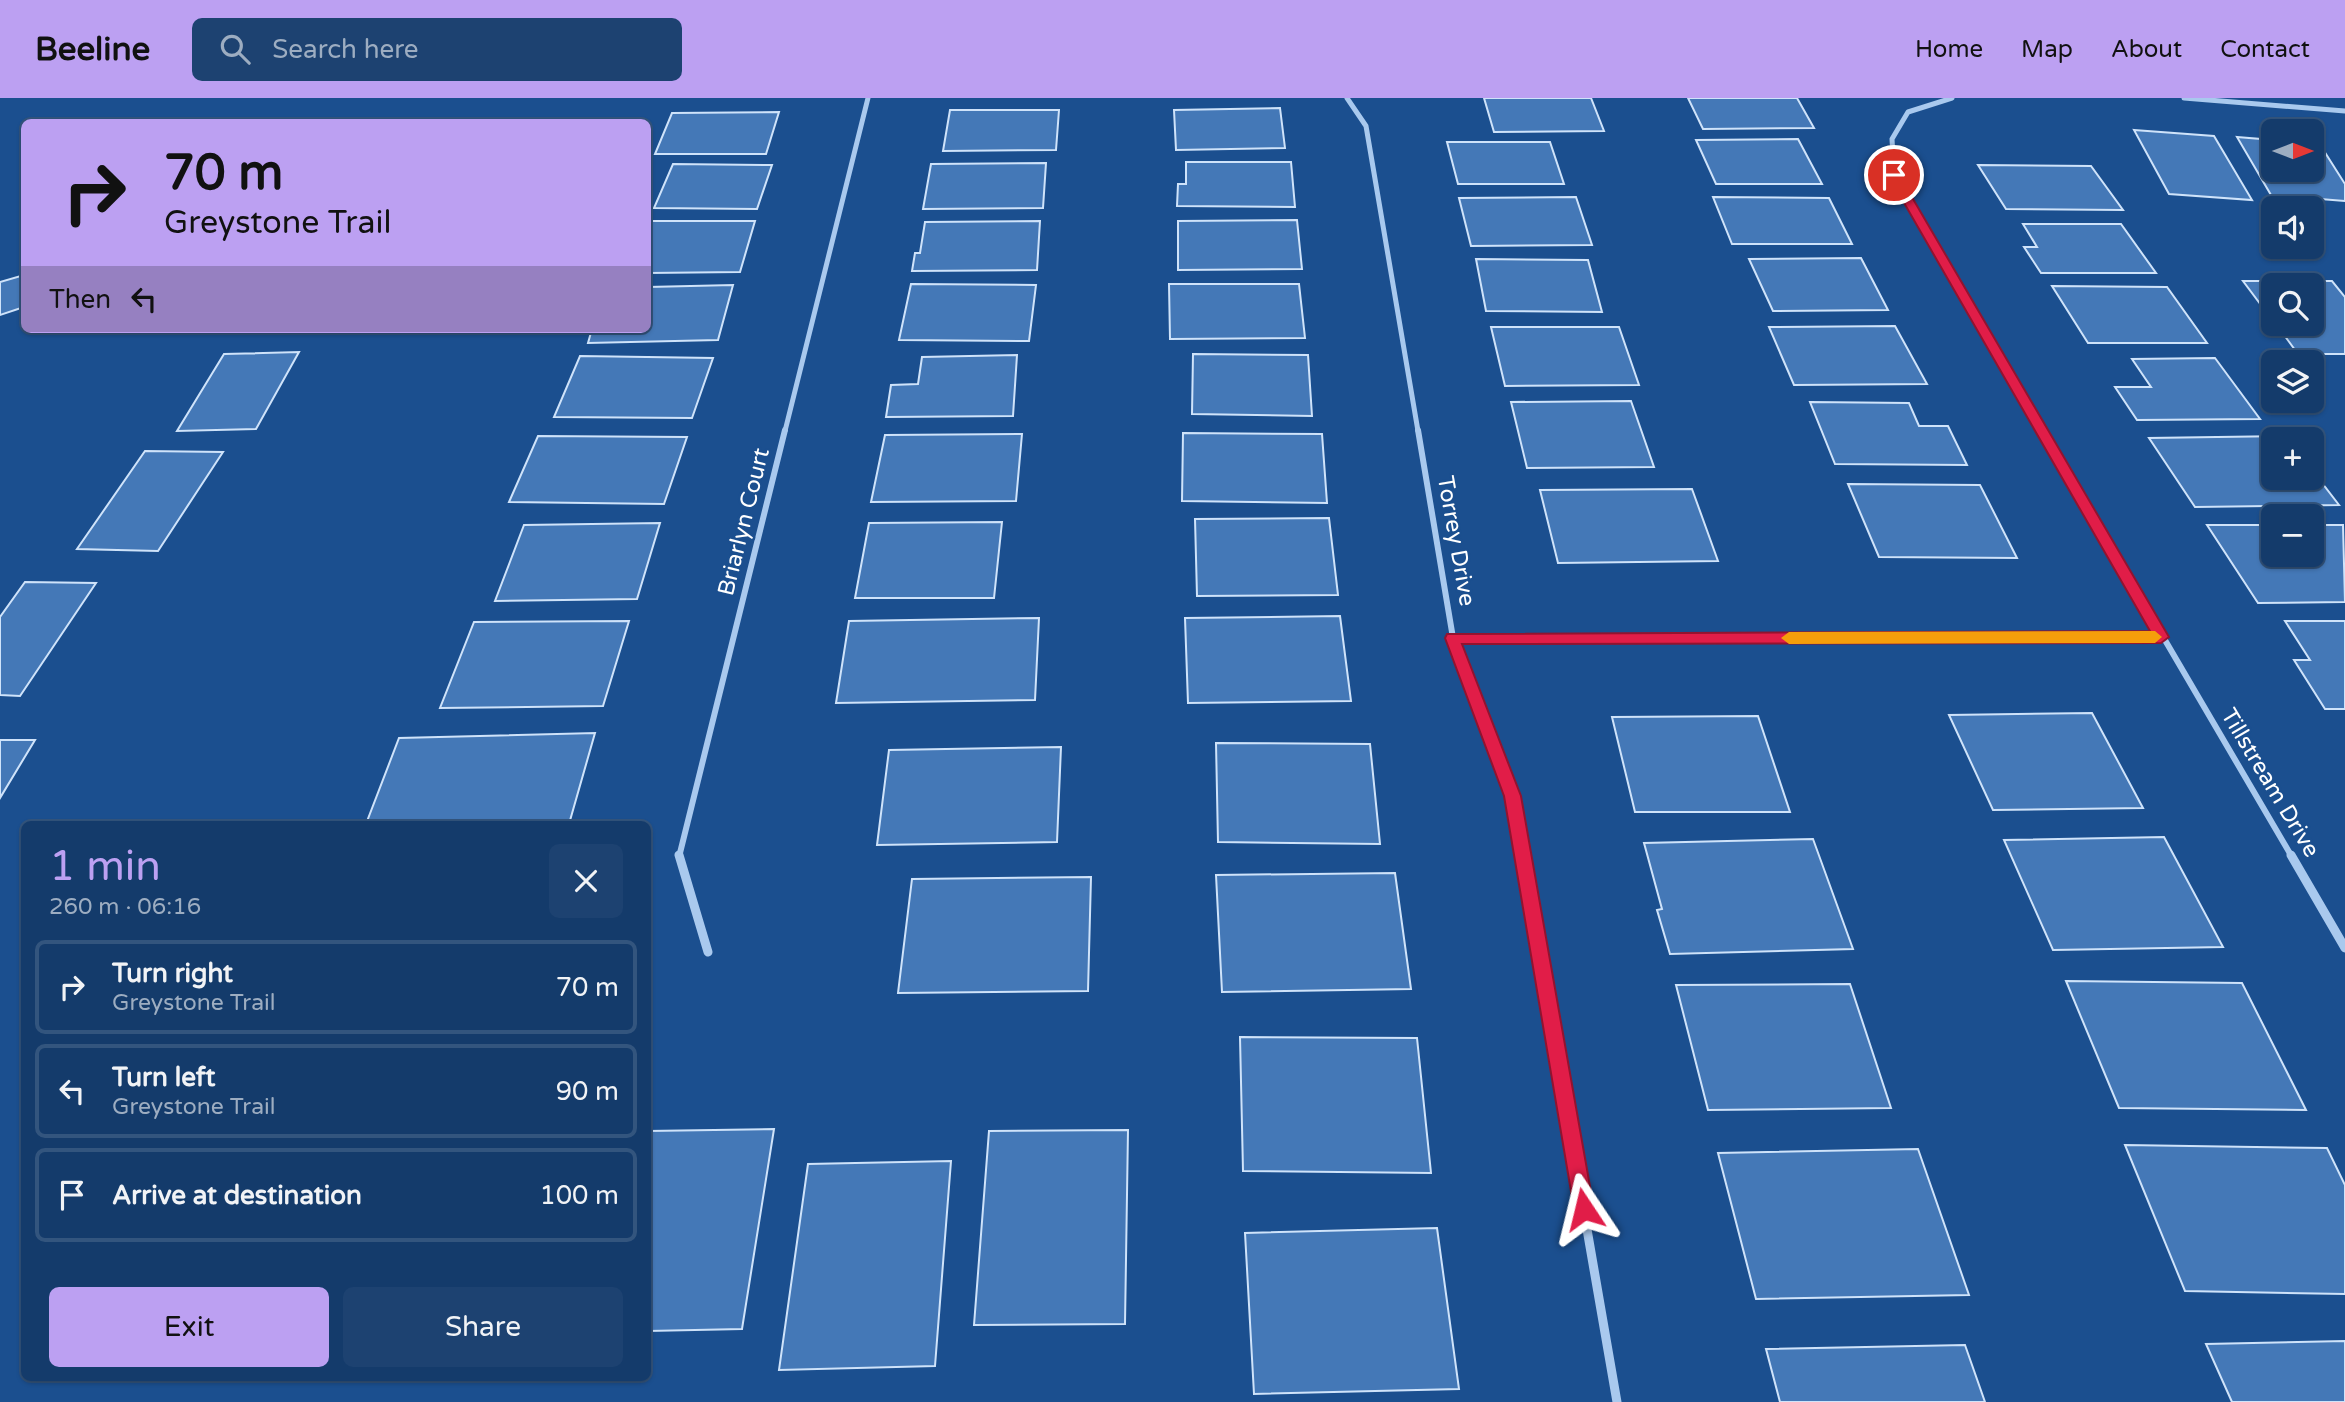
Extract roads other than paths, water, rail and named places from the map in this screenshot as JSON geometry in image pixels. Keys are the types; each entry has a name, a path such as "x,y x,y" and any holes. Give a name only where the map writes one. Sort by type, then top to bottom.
{"street":[{"name":"Briarlyn Court","path":"708,952 679,857 868,98"},
{"name":"Torrey Drive","path":"1347,98 1366,126 1453,638 1512,796 1617,1402"},
{"name":"Tillstream Drive","path":"1952,98 1908,112 1892,139 1894,175 2161,637 2345,948"},
{"path":"2184,98 2345,111"},
{"path":"1453,638 2161,637"}]}
